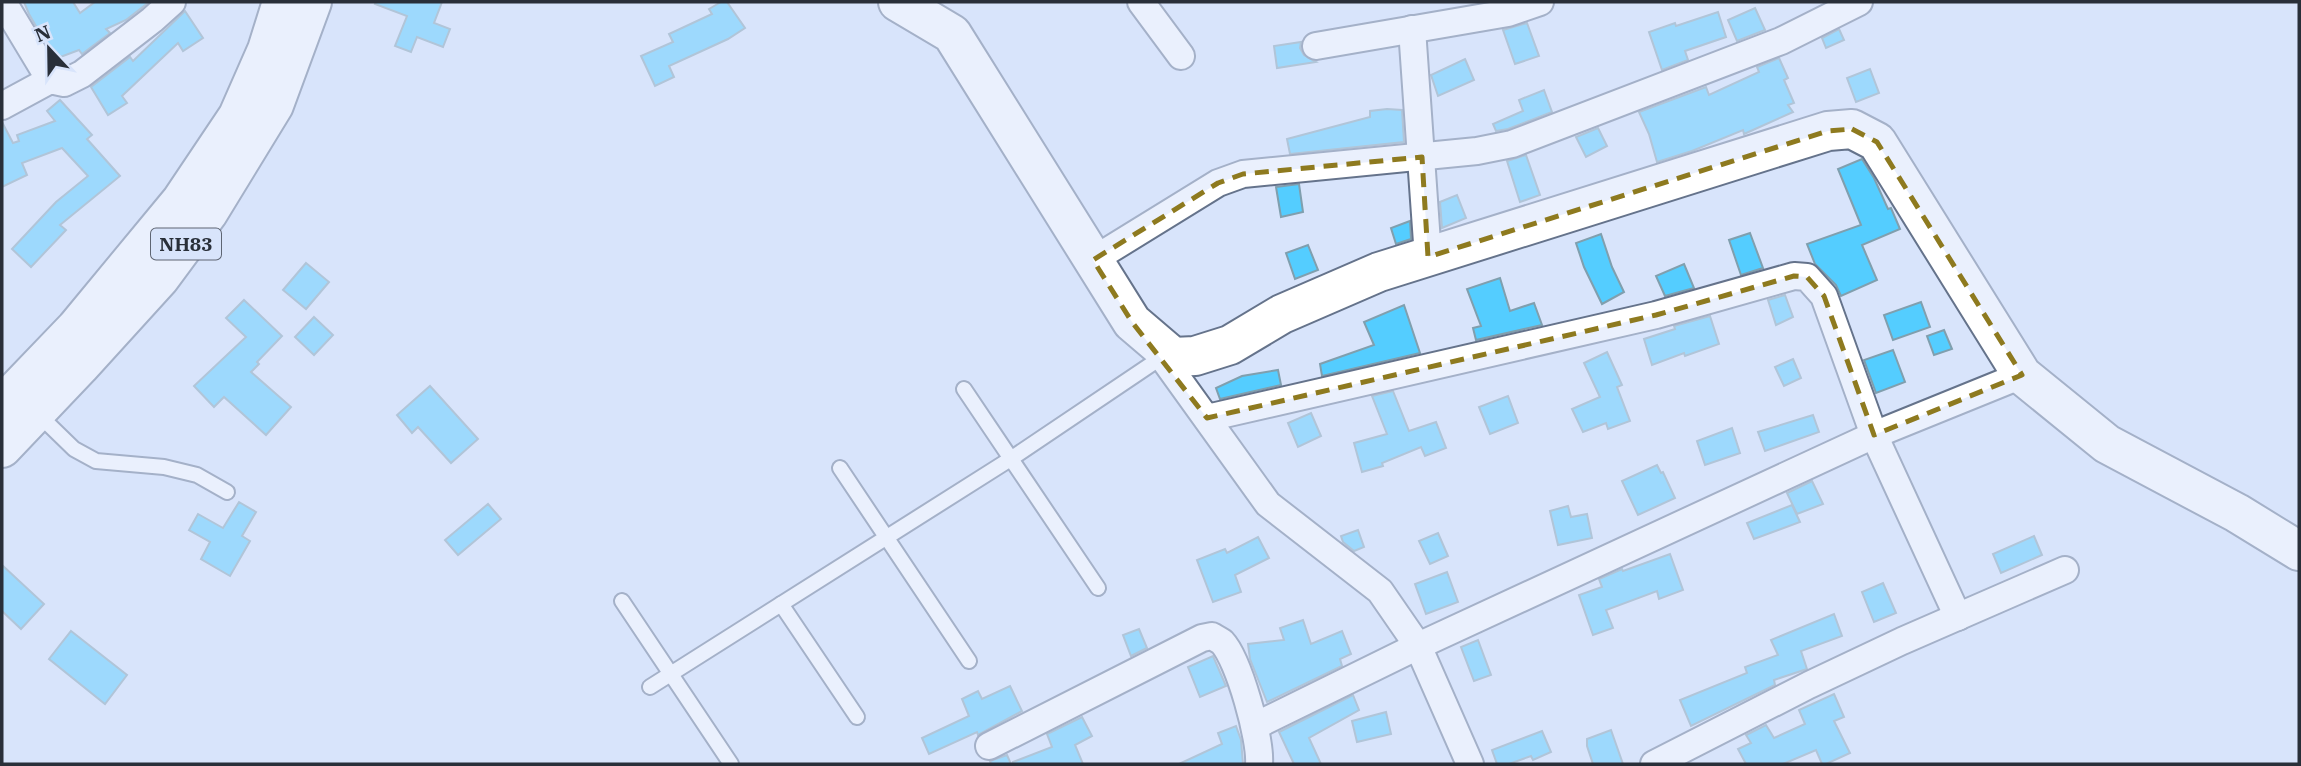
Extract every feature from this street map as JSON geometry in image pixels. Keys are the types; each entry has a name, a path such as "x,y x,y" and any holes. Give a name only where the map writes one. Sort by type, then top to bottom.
{"main road":[{"path":"19,409 76,328 181,201 238,116 267,50 282,2"},
{"name":"NH83","path":"2,448 19,409 160,278 208,213 274,105 312,2"},
{"path":"898,2 952,34 1132,322 1153,344 1173,357 1195,356 1230,345 1282,314 1379,272 1828,131 1852,130 1878,142 2022,375 2107,444 2237,513 2297,550"}],"street":[{"path":"3,2 50,80"},
{"path":"2,106 50,80 64,82 82,74 172,2"},
{"path":"1316,46 1412,29 1480,9 1508,13 1540,2"},
{"path":"1093,260 1217,183 1243,174 1477,151 1512,144 1781,41 1859,2"},
{"path":"1146,4 1181,56"},
{"path":"1412,29 1428,257"},
{"path":"1207,418 1656,315 1794,276 1807,277 1824,296 1874,435 1958,617"},
{"path":"1153,344 1268,504 1380,591 1418,646 1470,764"},
{"path":"1255,726 1418,646 1874,435 2022,375"},
{"path":"1654,764 1809,685 2065,570"},
{"path":"989,746 1202,638 1212,636 1222,643 1235,667 1255,726 1259,764"}],"lane":[{"path":"650,687 1012,458 1153,344"},
{"path":"964,389 1098,588"},
{"path":"19,409 74,449 96,461 164,467 197,475 227,492"},
{"path":"840,468 969,661"},
{"path":"622,601 731,764"},
{"path":"781,604 857,717"}],"highlighted area":[{"path":"1852,129 1877,142 2022,375 1874,435 1824,296 1807,277 1794,276 1656,315 1207,418 1132,322 1093,260 1218,183 1243,174 1422,157 1428,257 1828,131"}],"building":[{"path":"24,2 73,2 80,13 95,2 149,2 126,20 106,29 110,33 82,54 79,50 55,59"},
{"path":"442,2 434,23 450,29 443,47 417,37 411,52 395,46 407,16 375,4"},
{"path":"721,2 727,2 745,28 728,39 669,66 674,77 655,86 641,56 673,42 669,34 712,14 709,9"},
{"path":"1755,8 1765,30 1737,41 1728,20"},
{"path":"185,11 203,38 183,51 178,43 122,96 127,103 108,115 91,87 130,57 133,61"},
{"path":"1718,12 1726,37 1685,51 1688,60 1662,70 1649,32"},
{"path":"1527,23 1539,56 1515,64 1503,30"},
{"path":"1839,29 1844,40 1826,48 1822,38"},
{"path":"1301,42 1300,48 1304,55 1316,62 1277,68 1274,46"},
{"path":"1779,58 1788,78 1784,80 1794,103 1788,105 1793,112 1744,134 1743,130 1657,162 1639,112 1706,87 1709,95 1759,72 1757,67"},
{"path":"1465,59 1474,80 1438,96 1431,75"},
{"path":"1870,69 1879,93 1856,102 1847,78"},
{"path":"1544,90 1552,112 1496,131 1493,124 1523,111 1519,100"},
{"path":"60,100 92,135 87,139 120,176 60,225 66,230 31,267 12,249 56,202 88,176 62,148 22,163 27,175 2,187 2,122 13,143 19,141 17,135 55,121 47,111"},
{"path":"1402,110 1404,142 1290,154 1287,139 1370,117 1370,111"},
{"path":"1598,128 1607,146 1586,157 1576,137"},
{"path":"1526,155 1540,195 1520,202 1507,161"},
{"path":"1862,159 1888,209 1891,208 1900,229 1862,245 1877,280 1841,296 1836,285 1815,264 1807,244 1861,225 1838,169"},
{"path":"1299,184 1303,212 1281,217 1276,187"},
{"path":"1457,195 1466,218 1442,228 1440,202"},
{"path":"1410,221 1411,239 1396,244 1391,228"},
{"path":"1750,233 1763,268 1741,275 1729,240"},
{"path":"1601,234 1624,292 1602,304 1576,243"},
{"path":"1308,245 1318,270 1295,279 1286,253"},
{"path":"306,263 329,282 306,309 283,290"},
{"path":"1684,264 1694,288 1665,296 1656,276"},
{"path":"1500,278 1510,311 1534,303 1542,325 1476,340 1473,328 1481,326 1467,289"},
{"path":"1785,295 1793,317 1776,325 1768,300"},
{"path":"244,300 282,336 251,372 291,407 266,435 224,397 214,407 194,386 246,337 226,318"},
{"path":"1921,302 1930,327 1893,340 1884,315"},
{"path":"1404,305 1420,353 1322,376 1320,364 1374,345 1364,322"},
{"path":"1710,316 1719,344 1652,365 1644,339 1675,329 1674,326"},
{"path":"314,317 333,335 314,355 295,337"},
{"path":"1944,330 1952,349 1934,355 1927,336"},
{"path":"1893,350 1905,382 1876,393 1864,360"},
{"path":"1607,352 1622,385 1617,387 1630,421 1608,429 1606,423 1583,432 1572,409 1600,397 1584,363"},
{"path":"1793,359 1801,378 1784,386 1775,367"},
{"path":"1278,370 1281,385 1220,399 1216,388 1242,376"},
{"path":"430,386 478,439 451,463 418,427 412,433 397,415"},
{"path":"1393,391 1409,431 1436,422 1446,448 1425,456 1421,447 1382,463 1383,466 1362,472 1354,443 1387,434 1372,396"},
{"path":"1508,396 1518,423 1490,434 1479,407"},
{"path":"1311,413 1321,436 1298,447 1288,423"},
{"path":"1813,415 1819,432 1765,451 1758,432"},
{"path":"1732,428 1740,453 1705,465 1697,441"},
{"path":"1657,465 1675,498 1638,515 1622,481"},
{"path":"1812,481 1823,504 1797,514 1787,493"},
{"path":"239,502 256,512 242,536 250,541 230,576 201,559 210,542 189,530 198,514 223,528"},
{"path":"488,504 501,519 458,555 445,540"},
{"path":"1792,505 1800,522 1754,539 1747,523"},
{"path":"1568,506 1571,517 1587,514 1592,538 1558,545 1550,511"},
{"path":"1358,530 1364,547 1354,551 1343,542 1341,536"},
{"path":"1438,533 1448,556 1430,564 1419,541"},
{"path":"2034,536 2042,555 2001,573 1993,554"},
{"path":"1258,537 1269,558 1235,575 1241,592 1213,602 1197,560 1225,549 1227,553"},
{"path":"1670,554 1683,590 1659,599 1657,591 1606,610 1613,628 1593,635 1579,595 1602,587 1599,579"},
{"path":"2,565 44,604 21,629 2,611"},
{"path":"1447,572 1458,602 1426,614 1415,584"},
{"path":"1883,583 1896,613 1874,622 1862,592"},
{"path":"1834,614 1842,636 1801,651 1807,669 1774,680 1775,685 1691,726 1680,700 1747,673 1745,667 1778,655 1771,640"},
{"path":"1303,620 1311,644 1342,631 1351,654 1340,659 1342,666 1267,702 1250,659 1248,644 1284,640 1280,628"},
{"path":"1139,629 1147,648 1131,656 1123,635"},
{"path":"71,631 127,675 105,704 49,659"},
{"path":"1478,640 1491,675 1474,681 1461,647"},
{"path":"1213,656 1226,686 1200,697 1188,667"},
{"path":"1010,686 1022,711 978,735 977,732 929,754 922,738 969,716 962,699 978,691 982,699"},
{"path":"1834,694 1844,717 1834,721 1850,753 1826,764 1822,764 1816,750 1783,764 1746,764 1738,749 1751,743 1746,735 1766,725 1774,738 1805,724 1799,710"},
{"path":"1353,695 1359,710 1309,738 1321,764 1294,764 1279,732"},
{"path":"1386,712 1391,734 1357,742 1352,721"},
{"path":"1082,717 1092,736 1075,745 1083,764 1013,764 1052,747 1047,734"},
{"path":"1236,726 1241,740 1243,764 1179,764 1222,744 1218,733"},
{"path":"1611,730 1623,764 1593,764 1587,739"},
{"path":"1542,731 1551,752 1533,760 1531,756 1509,764 1497,764 1492,750"},
{"path":"1007,755 1011,764 991,764 990,761"}]}
